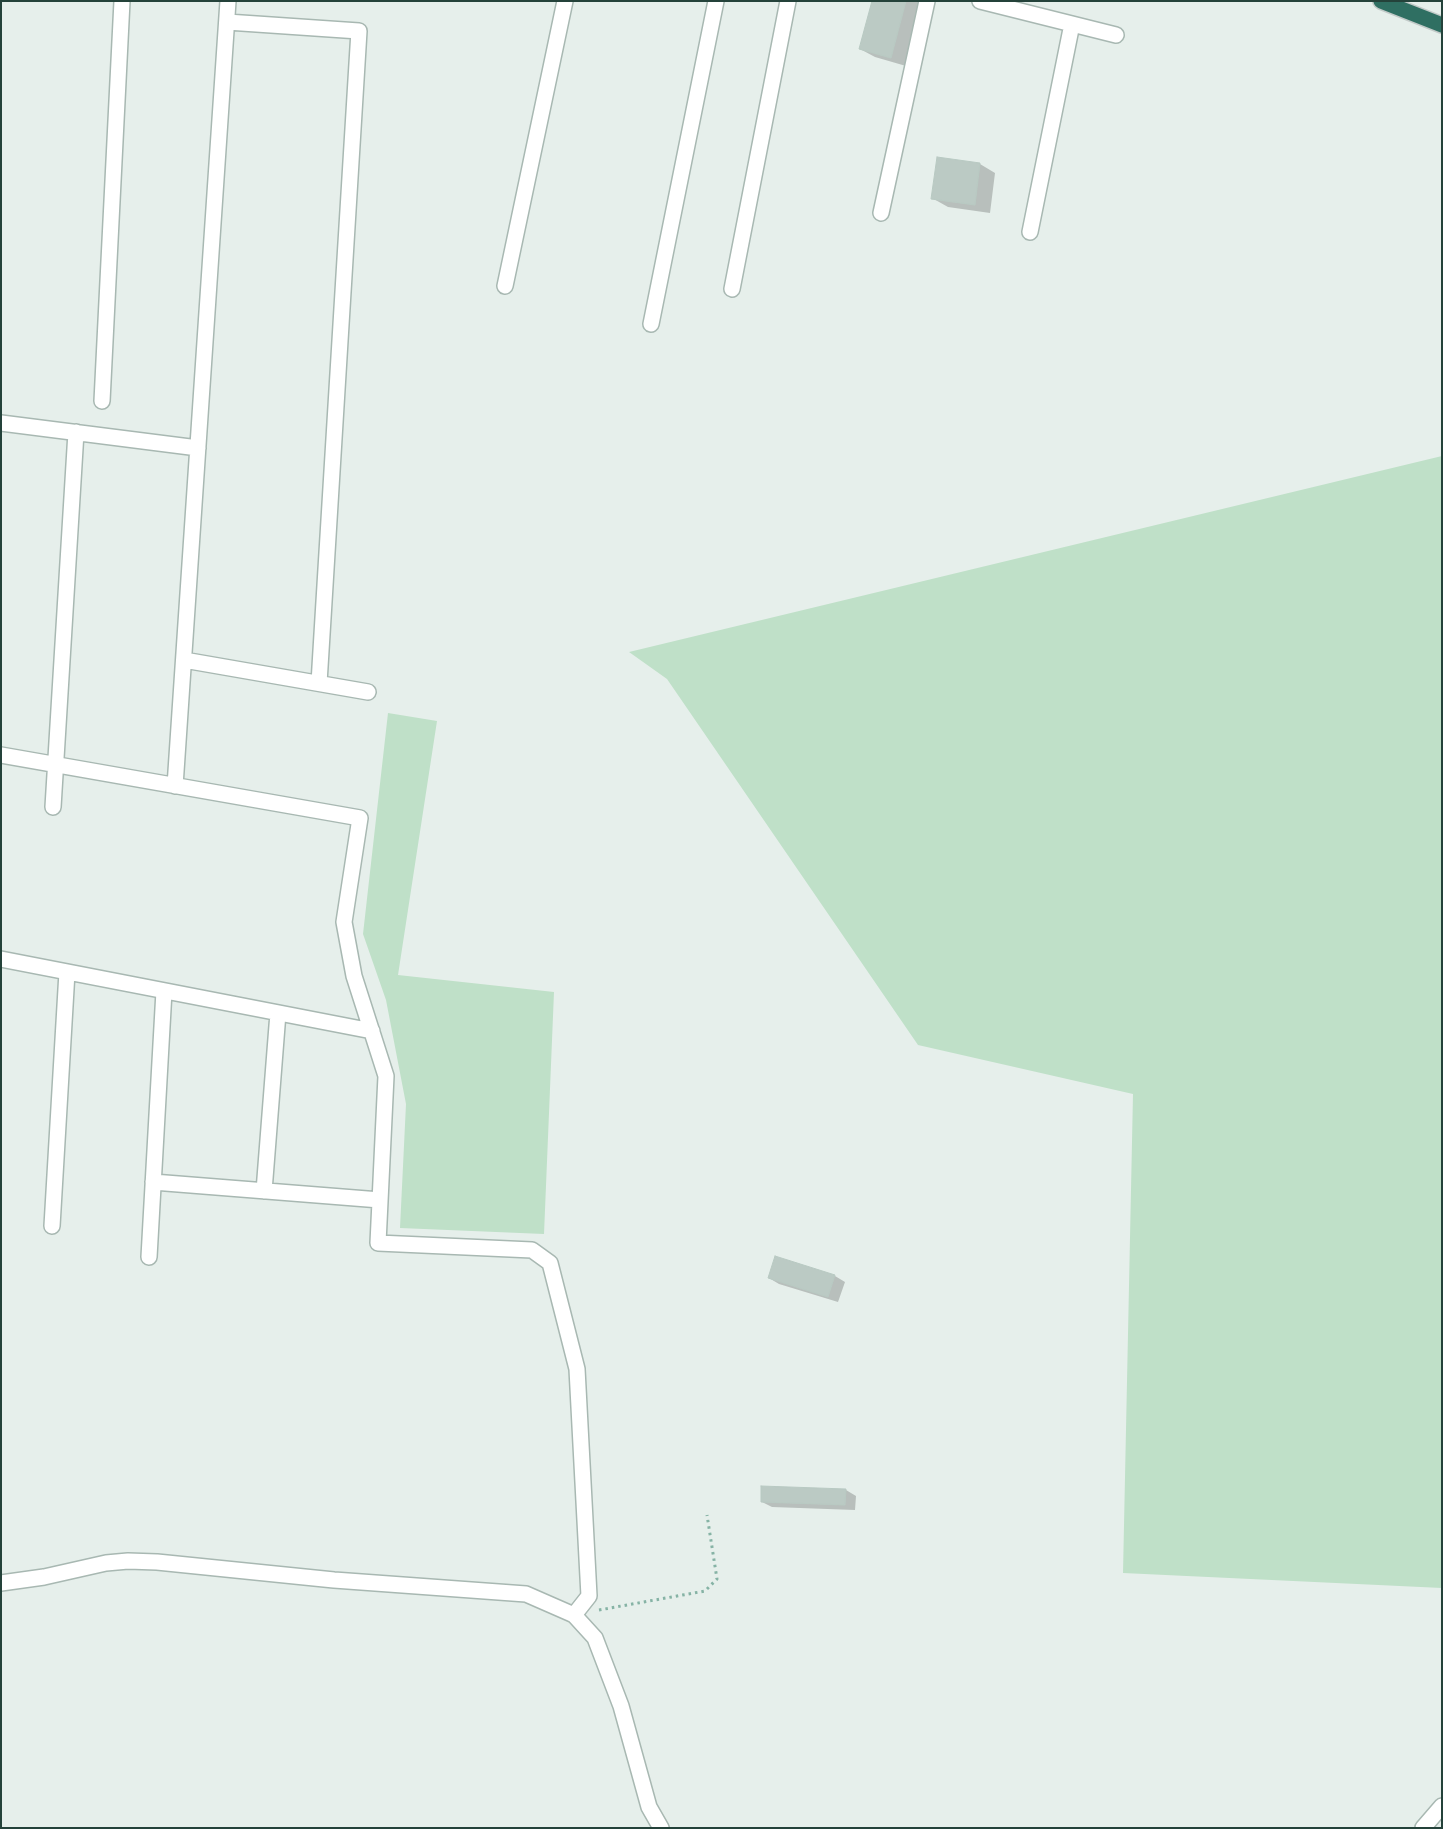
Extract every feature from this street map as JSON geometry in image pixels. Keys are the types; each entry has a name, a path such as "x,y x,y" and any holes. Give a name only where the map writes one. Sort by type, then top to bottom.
{"highway":[{"path":"1381,1 1442,25"}],"street":[{"path":"102,401 122,1"},
{"path":"175,786 228,1"},
{"path":"505,286 565,1"},
{"path":"651,324 716,1"},
{"path":"732,289 788,1"},
{"path":"881,213 927,1"},
{"path":"980,1 1116,35"},
{"path":"227,22 359,31 319,683"},
{"path":"1030,232 1072,24"},
{"path":"1,423 198,448"},
{"path":"53,807 76,432"},
{"path":"184,660 368,692"},
{"path":"1,756 360,818 344,922 354,976 386,1076 378,1243 532,1250 550,1263 577,1369 589,1596 574,1615"},
{"path":"1,960 372,1031"},
{"path":"52,1226 67,972"},
{"path":"149,1257 164,991"},
{"path":"264,1191 278,1013"},
{"path":"153,1182 380,1200"},
{"path":"1,1583 44,1577 106,1563 128,1561 157,1562 334,1580 526,1594 574,1615 595,1638 621,1706 649,1807 661,1828"},
{"path":"1423,1828 1442,1806"}],"path":[{"path":"574,1615 705,1591 717,1579 707,1515"}],"green space":[{"path":"1442,456 1442,1588 1123,1573 1133,1094 918,1045 667,679 629,652"},
{"path":"388,713 437,721 398,975 554,992 544,1234 400,1228 406,1104 386,1000 363,934"}],"building":[{"path":"872,1 906,1 891,58 859,49"},
{"path":"937,157 980,163 975,205 931,199"},
{"path":"775,1256 835,1275 828,1297 768,1278"},
{"path":"761,1486 846,1489 845,1505 761,1502"}]}
